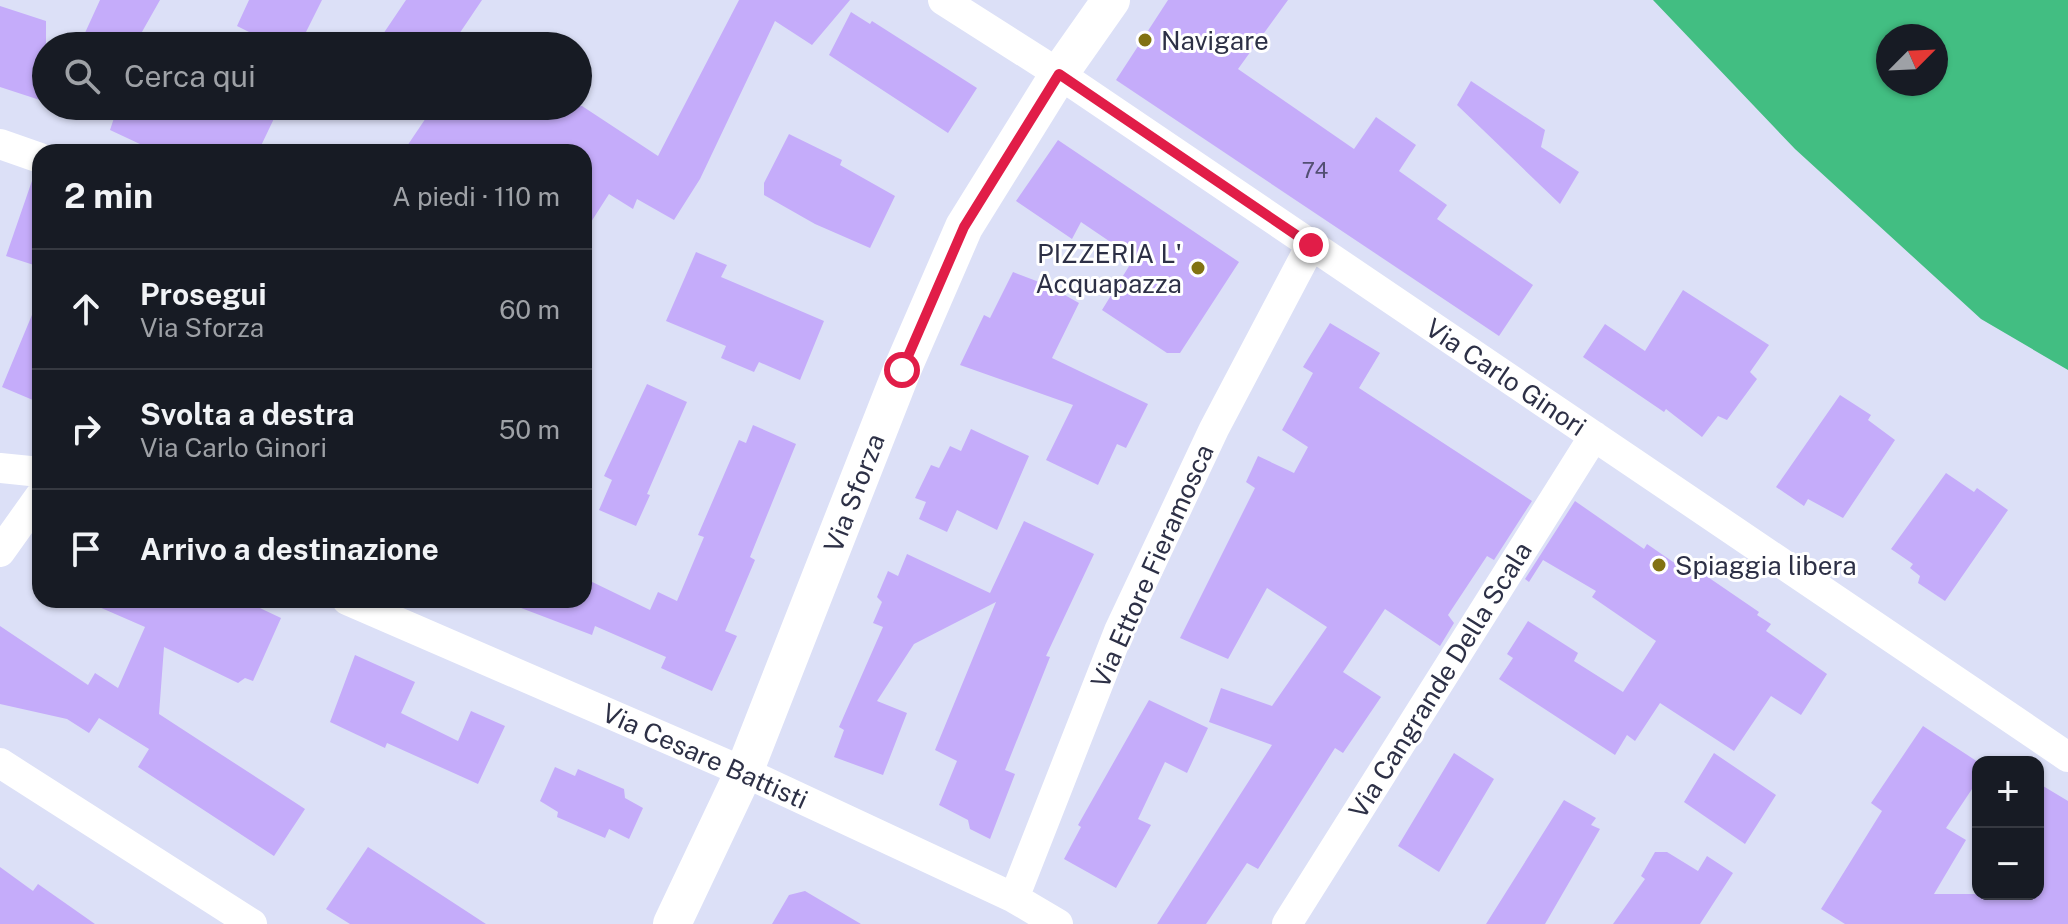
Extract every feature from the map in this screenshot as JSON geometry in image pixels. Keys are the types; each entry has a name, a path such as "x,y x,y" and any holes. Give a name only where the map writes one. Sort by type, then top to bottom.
{"street":[{"name":"Via Carlo Ginori","path":"943,0 1059,74 2068,757"},
{"name":"Via Sforza","path":"672,924 744,772 902,370 964,227 1059,74 1111,0"},
{"path":"0,144 32,155"},
{"name":"Via Ettore Fieramosca","path":"1014,898 1119,631 1214,429 1311,245"},
{"name":"Via Cangrande Della Scala","path":"1287,924 1594,436"},
{"path":"0,468 32,471"},
{"path":"0,552 32,507"},
{"name":"Via Cesare Battisti","path":"365,608 744,772 1014,898 1058,924"},
{"path":"0,763 252,924"}],"shaded area":[{"path":"1653,0 2068,0 2068,370 1981,319 1795,149"}],"building":[{"path":"100,0 160,0 142,32 85,32"},
{"path":"249,0 322,0 306,32 249,32 237,26"},
{"path":"406,0 482,0 460,32 384,32"},
{"path":"739,0 850,0 812,45 775,21 700,179 674,220 637,199 633,209 609,194 592,221 592,144 408,144 425,120 592,120 592,113 658,156"},
{"path":"1168,0 1288,0 1238,69 1354,149 1376,117 1416,145 1399,171 1447,205 1437,219 1533,285 1499,336 1116,80"},
{"path":"0,6 46,21 46,32 32,32 32,97 0,87"},
{"path":"851,12 870,24 872,21 977,88 948,133 829,55"},
{"path":"1471,81 1545,130 1541,147 1579,172 1560,204 1457,105"},
{"path":"113,120 273,120 262,144 140,144 110,130"},
{"path":"789,134 842,160 840,165 895,196 870,248 815,224 764,195 764,183"},
{"path":"1058,140 1239,262 1180,353 1167,353 1102,310 1134,258 1081,222 1072,239 1016,201"},
{"path":"32,181 32,264 6,256"},
{"path":"696,252 727,265 721,277 824,321 800,380 759,362 754,372 721,358 726,346 666,321"},
{"path":"1013,272 1047,285 1079,303 1052,358 1148,404 1126,448 1117,444 1098,485 1046,460 1073,405 960,365 984,315 990,318"},
{"path":"1683,290 1769,345 1750,372 1757,379 1727,420 1718,416 1702,437 1666,409 1664,412 1583,357 1605,324 1645,351"},
{"path":"32,315 32,400 2,387"},
{"path":"1330,323 1380,353 1359,388 1532,501 1494,560 1487,556 1448,615 1454,623 1440,646 1385,609 1343,672 1381,697 1343,753 1335,748 1258,869 1247,863 1206,924 1157,924 1272,745 1209,722 1221,688 1272,706 1327,627 1267,588 1228,659 1180,638 1255,488 1246,482 1258,456 1294,473 1308,447 1282,430 1313,373 1303,367"},
{"path":"647,384 687,402 636,526 599,510 612,480 604,476"},
{"path":"1840,395 1871,415 1868,420 1895,440 1843,518 1808,499 1804,506 1776,487"},
{"path":"753,425 796,444 750,557 755,560 725,631 737,636 712,691 661,668 666,657 595,626 592,635 521,608 592,608 592,582 650,610 658,592 677,601 704,537 698,535 739,440 746,443"},
{"path":"971,429 1029,456 997,530 957,510 947,532 919,519 926,502 915,498 931,465 939,468 950,446 961,451"},
{"path":"1946,473 1974,492 1977,488 2008,510 1945,601 1918,583 1920,576 1910,568 1913,564 1891,549"},
{"path":"1575,501 1644,549 1647,544 1676,564 1680,558 1759,612 1757,615 1771,624 1766,631 1827,674 1801,715 1771,696 1734,751 1660,703 1635,741 1627,735 1615,755 1499,679 1513,658 1507,654 1528,621 1578,653 1574,661 1623,692 1656,641 1592,597 1596,591 1543,560 1529,582 1525,579"},
{"path":"1024,521 1094,554 1046,656 1050,657 1005,770 1015,774 990,839 970,829 968,820 939,805 957,761 935,750 996,602 914,644 877,701 907,713 883,775 834,757 844,730 839,727 883,627 873,623 882,602 877,597 888,571 898,576 907,554 990,593"},
{"path":"101,608 260,608 281,618 253,681 245,678 238,683 164,647 159,714 305,809 274,856 138,767 149,749 99,718 89,733 67,719 0,704 0,626 88,685 95,673 118,688 145,627"},
{"path":"355,655 415,682 401,713 458,741 471,711 505,726 478,784 387,743 385,748 330,722"},
{"path":"1149,700 1208,728 1187,773 1165,762 1138,819 1151,825 1116,888 1064,859 1081,827 1078,825"},
{"path":"1923,726 1972,758 1972,789 1946,828 1966,840 1934,894 1972,894 1972,900 2044,900 2044,787 2068,801 2068,924 1845,924 1821,909 1882,811 1871,803"},
{"path":"1454,753 1494,779 1439,872 1398,846"},
{"path":"1714,753 1776,795 1745,844 1684,802"},
{"path":"555,767 575,776 578,769 624,789 625,798 643,808 629,839 609,829 605,838 557,817 558,812 540,801"},
{"path":"1564,800 1596,818 1591,825 1600,829 1545,924 1486,924"},
{"path":"368,847 486,924 350,924 326,909"},
{"path":"1655,852 1667,852 1698,871 1707,856 1733,873 1700,924 1613,924 1645,879 1641,876"},
{"path":"0,867 33,891 38,884 95,924 0,924"},
{"path":"805,891 861,924 772,924 789,895"}],"place":[{"name":"Navigare","path":"1145,40"},
{"name":"PIZZERIA L' Acquapazza","path":"1198,268"},
{"name":"Spiaggia libera","path":"1659,565"}],"route":[{"path":"902,370 964,227 1059,74 1311,245"}]}
